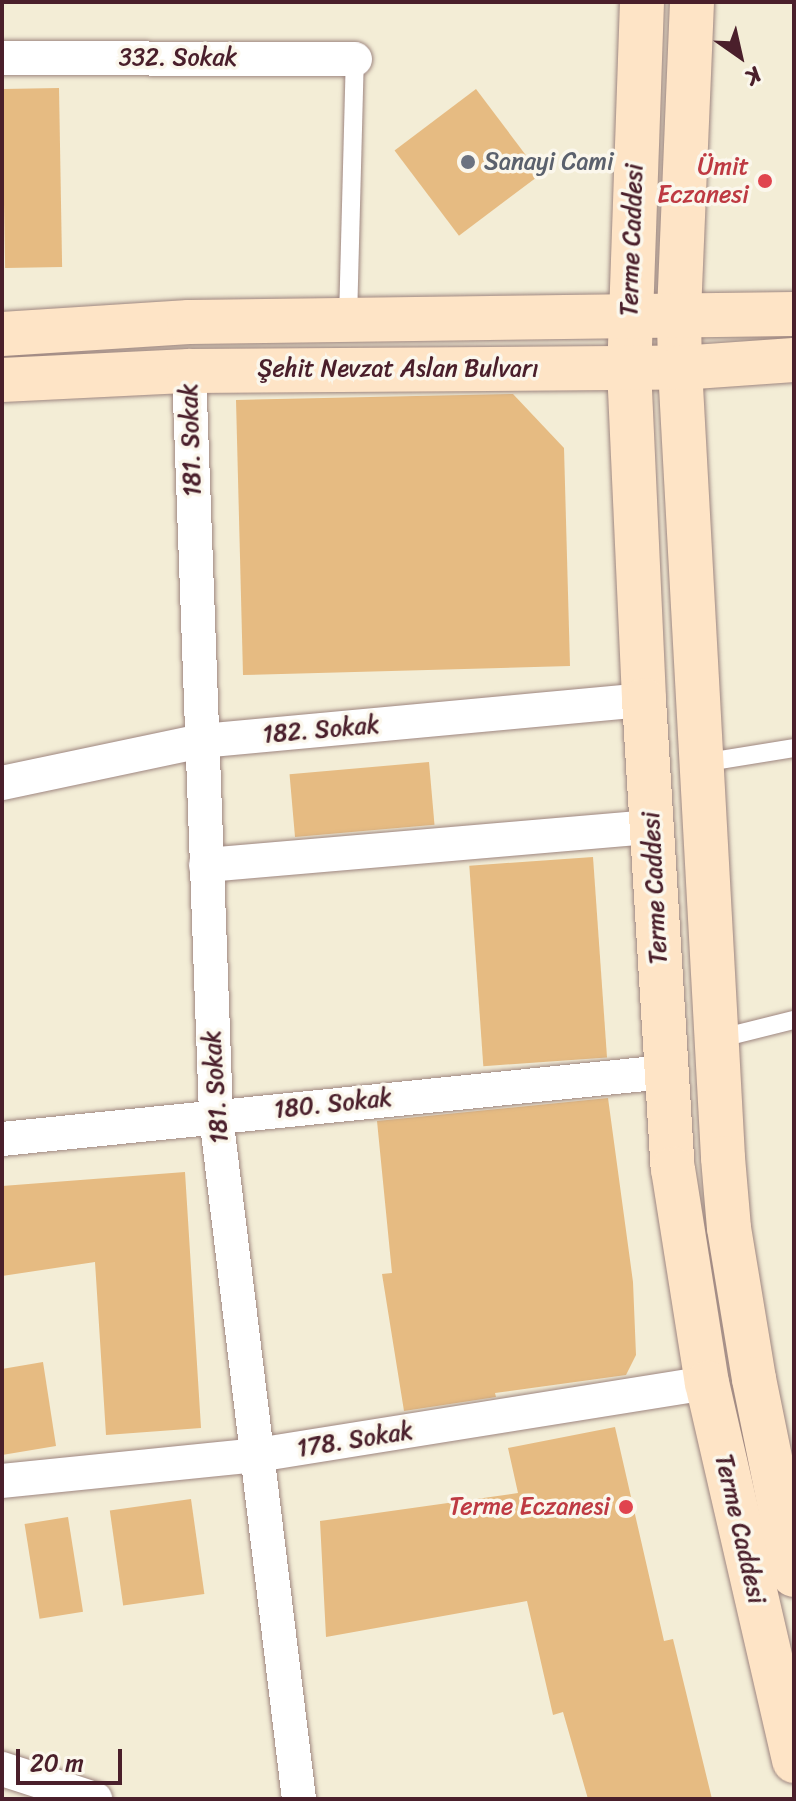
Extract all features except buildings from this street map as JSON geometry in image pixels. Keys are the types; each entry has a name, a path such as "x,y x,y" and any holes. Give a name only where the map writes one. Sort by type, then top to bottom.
{"main road":[{"name":"Terme Caddesi","path":"642,2 629,368 665,1072 681,1228 707,1383 794,1761"},
{"name":"Terme Caddesi","path":"692,2 679,318 680,368 729,1228 754,1379 794,1575"},
{"name":"Şehit Nevzat Aslan Bulvarı","path":"2,334 189,322 679,318 794,314"},
{"name":"Şehit Nevzat Aslan Bulvarı","path":"2,380 189,371 680,368 794,360"}],"street":[{"name":"332. Sokak","path":"2,58 355,59"},
{"name":"181. Sokak","path":"189,371 216,1116 299,1799"},
{"name":"182. Sokak","path":"2,783 201,741 644,700"},
{"path":"206,865 651,827"},
{"name":"180. Sokak","path":"2,1139 665,1072"},
{"name":"178. Sokak","path":"2,1481 257,1455 707,1383"},
{"path":"2,1769 95,1799"}],"lane":[{"path":"348,320 355,59"},
{"path":"702,763 794,748"},
{"path":"717,1039 794,1020"}],"place":[{"name":"Sanayi Cami","path":"468,162"},
{"name":"Ümit Eczanesi","path":"765,181"},
{"name":"Terme Eczanesi","path":"626,1507"}]}
